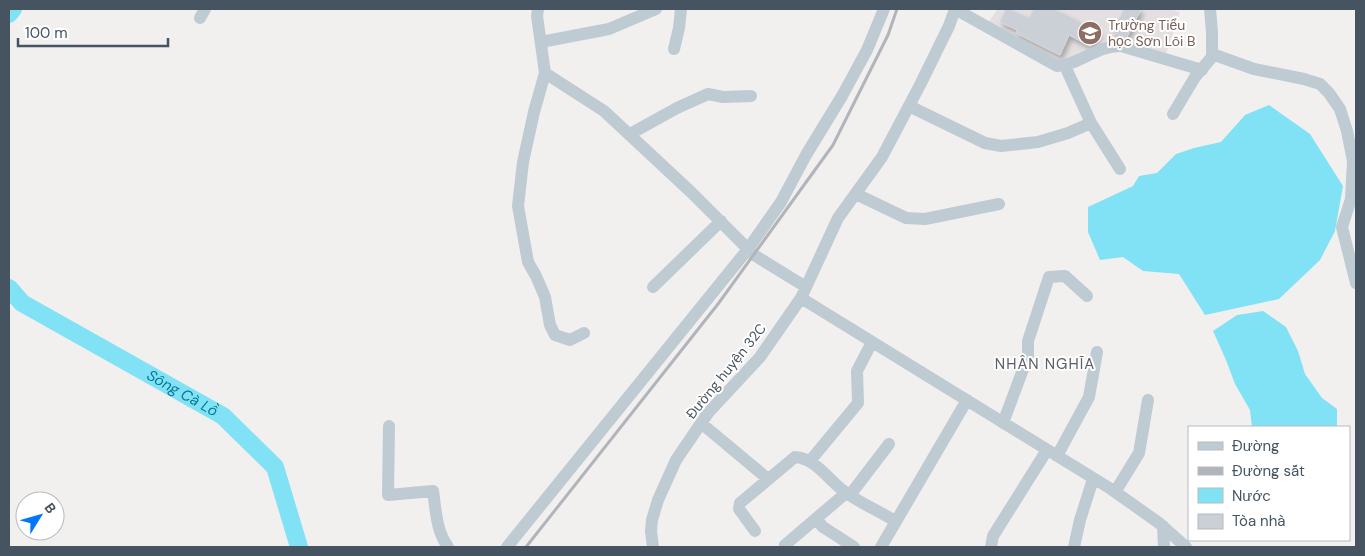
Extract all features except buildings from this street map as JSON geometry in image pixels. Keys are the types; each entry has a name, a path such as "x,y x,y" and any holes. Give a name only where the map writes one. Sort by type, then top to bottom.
{"street":[{"path":"538,9 537,16 545,73 523,162 518,206 528,262 545,297 550,325 555,335 570,340 584,333"},
{"path":"541,42 609,29 656,9"},
{"path":"674,50 680,9"},
{"path":"507,547 748,249 781,202 867,50 884,9"},
{"path":"955,9 1056,66 1065,66 1091,53 1114,46 1121,46 1202,70"},
{"name":"Đường huyện 32C","path":"653,547 652,520 658,500 676,460 708,414 760,357 804,293 838,218 882,157 909,106 955,9"},
{"path":"1173,114 1195,77 1212,57 1210,9"},
{"path":"1212,54 1254,69 1320,84 1330,93 1340,108 1347,130 1353,161 1351,199 1342,227 1356,283"},
{"path":"1065,66 1091,123 1120,169"},
{"path":"545,73 604,111 692,193 754,255 804,293 872,342 1115,492 1163,526 1186,547"},
{"path":"630,134 677,108 708,94 723,97 752,96"},
{"path":"909,106 985,143 1001,146 1038,142 1068,133 1091,123"},
{"path":"856,194 906,218 925,219 999,204"},
{"path":"653,287 721,221"},
{"path":"1003,423 1028,356 1028,341 1049,277 1065,276 1087,296"},
{"path":"810,461 858,403 857,371 872,342"},
{"path":"991,547 993,536 1089,397 1097,352"},
{"path":"881,547 967,400"},
{"path":"1115,492 1139,453 1148,400"},
{"path":"701,423 768,480"},
{"path":"388,426 388,495 433,491 439,530 448,547"},
{"path":"786,547 785,545 848,494 889,444"},
{"path":"756,531 739,509 740,503 795,458 810,461 848,494 895,521"},
{"path":"1074,547 1093,479"},
{"path":"816,519 823,527 854,547"},
{"path":"1163,526 1164,547"}],"shaded area":[{"name":"Trường Tiểu học Sơn Lôi B","path":"996,9 1169,9 1180,12 1166,54 1117,43 1061,62 988,23"}],"water":[{"path":"1269,105 1310,134 1343,186 1335,231 1320,260 1279,299 1205,315 1179,274 1143,271 1123,257 1100,260 1088,232 1088,207 1133,186 1139,176 1157,173 1176,154 1221,142 1245,115"},
{"path":"1263,311 1286,327 1298,351 1305,374 1322,398 1337,409 1337,426 1252,426 1250,410 1235,384 1213,331 1237,315"}],"waterway":[{"name":"Sông Cà Lồ","path":"9,14 13,9"},
{"name":"Sông Cà Lồ","path":"9,288 22,303 223,416 275,467 299,547"}],"railway":[{"path":"526,547 718,304 833,145 888,35 897,9"}],"place":[{"name":"Trường Tiểu học Sơn Lôi B","path":"1090,33"}],"district":[{"name":"NHÂN NGHĨA","path":"1045,364"}]}
